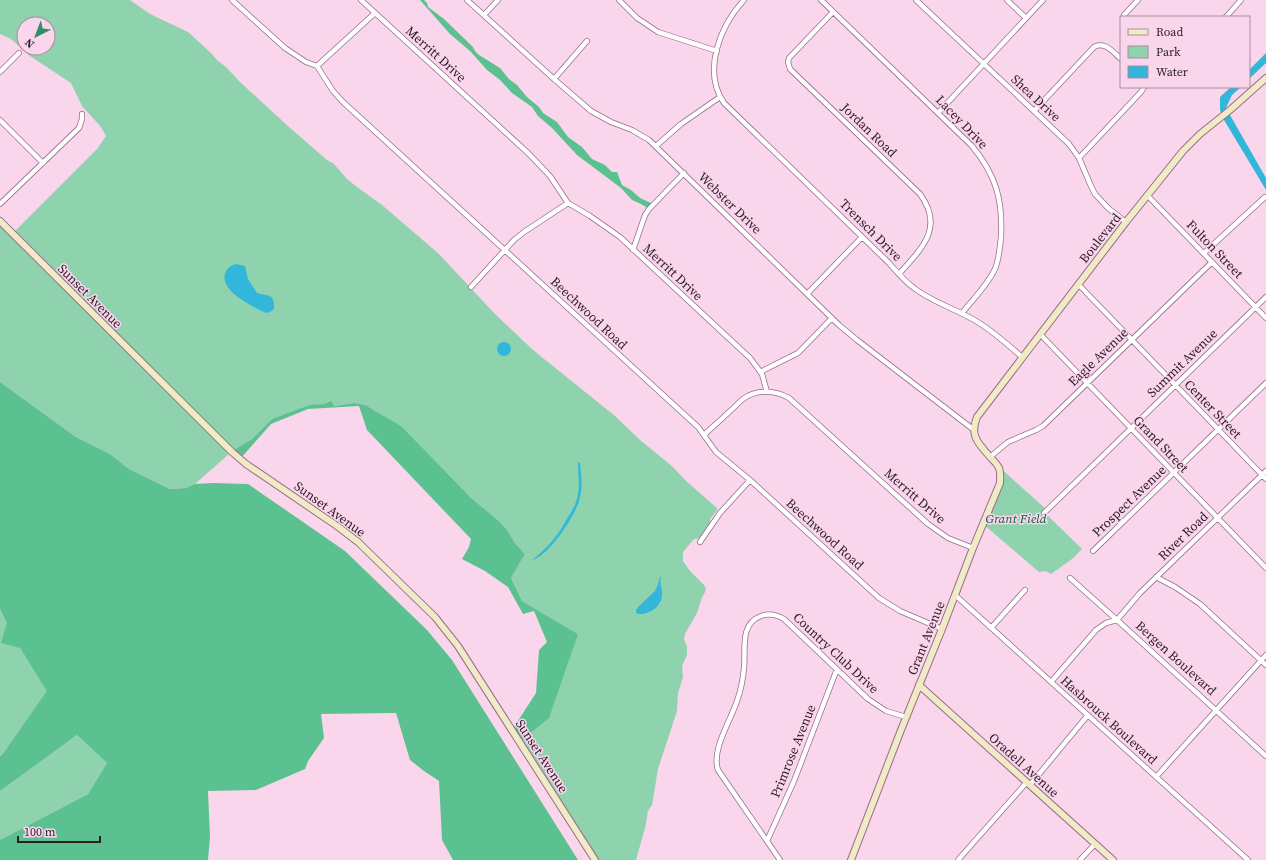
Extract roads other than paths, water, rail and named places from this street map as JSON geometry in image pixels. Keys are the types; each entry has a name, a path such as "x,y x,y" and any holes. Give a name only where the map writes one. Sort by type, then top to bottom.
{"street":[{"path":"232,0 285,48 300,58 317,66 375,13"},
{"name":"Merritt Drive","path":"361,0 528,152 550,176 568,203 605,226 750,358 760,372 767,392 776,392 789,398 928,524 948,538 973,548"},
{"name":"Webster Drive","path":"468,0 591,111 600,117 640,134 656,146 832,318 974,430"},
{"path":"484,16 498,0"},
{"path":"619,0 641,21 658,32 717,51"},
{"path":"656,146 681,124 720,97 715,83 714,74 717,51 728,22 744,0"},
{"name":"Lacey Drive","path":"821,0 972,146 987,166 997,188 1001,212 1000,252 995,269 986,283 962,313"},
{"name":"Shea Drive","path":"916,0 1069,144 1079,158 1095,194 1108,208 1126,222"},
{"path":"1007,0 1026,18"},
{"path":"938,113 1043,0"},
{"path":"1124,15 1138,0"},
{"path":"1227,16 1242,0"},
{"name":"Jordan Road","path":"833,12 789,58 788,66 925,200 931,220 928,235 923,246 899,274"},
{"path":"554,79 587,41"},
{"path":"1034,111 1094,47 1101,45 1109,48 1120,58"},
{"path":"0,72 16,56"},
{"name":"Beechwood Road","path":"317,66 343,102 698,427 716,452 750,480 879,598 900,611 942,629"},
{"name":"Boulevard","path":"974,430 977,417 1022,357 1147,195 1190,142 1220,119 1265,80"},
{"path":"1079,158 1143,88"},
{"name":"Trensch Drive","path":"720,97 727,106 914,289 925,296 962,313 996,334 1022,357"},
{"path":"0,204 79,128 82,120 82,114"},
{"path":"0,120 43,163"},
{"path":"633,250 645,215 684,173"},
{"name":"Fulton Street","path":"1147,195 1266,318"},
{"path":"1204,253 1265,197"},
{"path":"471,287 504,250 524,232 568,203"},
{"name":"Sunset Avenue","path":"0,221 233,453 246,464 350,535 435,617 458,646 595,860"},
{"path":"807,294 862,237"},
{"name":"Eagle Avenue","path":"990,457 1008,442 1043,426 1212,262"},
{"name":"Center Street","path":"1078,284 1266,479"},
{"name":"Summit Avenue","path":"1044,513 1266,297"},
{"path":"760,372 798,353 832,318"},
{"name":"Grand Street","path":"1040,334 1266,568"},
{"name":"Prospect Avenue","path":"1093,550 1266,383"},
{"path":"704,435 744,398 758,392 767,392"},
{"name":"Grant Avenue","path":"851,860 906,717 1000,483 998,466 978,443 974,430"},
{"name":"River Road","path":"1117,620 1156,577 1266,471"},
{"path":"700,542 720,513 750,480"},
{"path":"1156,577 1195,600 1266,665"},
{"name":"Bergen Boulevard","path":"1070,578 1266,756"},
{"path":"991,628 1025,590"},
{"name":"Hasbrouck Boulevard","path":"955,595 1248,860"},
{"name":"Country Club Drive","path":"780,860 718,770 716,762 717,752 735,706 742,683 745,655 744,640 746,630 749,625 758,617 769,615 784,619 868,699 886,711 906,717"},
{"path":"1051,682 1096,630 1106,623 1117,620"},
{"path":"1156,777 1266,654"},
{"name":"Primrose Avenue","path":"767,841 794,781 837,669"},
{"name":"Oradell Avenue","path":"919,686 1113,860"},
{"path":"958,860 1028,784 1088,715"},
{"path":"1080,860 1095,844"}],"water":[{"path":"1266,53 1266,63 1250,78 1250,69"},
{"path":"1230,88 1240,88 1232,95 1226,108 1266,178 1266,190 1224,120 1220,110 1220,97"},
{"path":"236,264 245,266 248,279 257,293 270,296 274,304 274,309 266,313 233,293 225,281 225,274 229,267"},
{"path":"504,342 509,344 511,349 509,354 504,356 499,354 497,349 499,344"},
{"path":"578,462 580,463 582,480 580,497 574,513 554,543 539,557 532,560 553,540 572,512 579,490"},
{"path":"660,577 662,598 659,604 655,609 647,613 636,613 638,607 655,591"}],"park label":[{"name":"Grant Field","path":"1016,518"}]}
